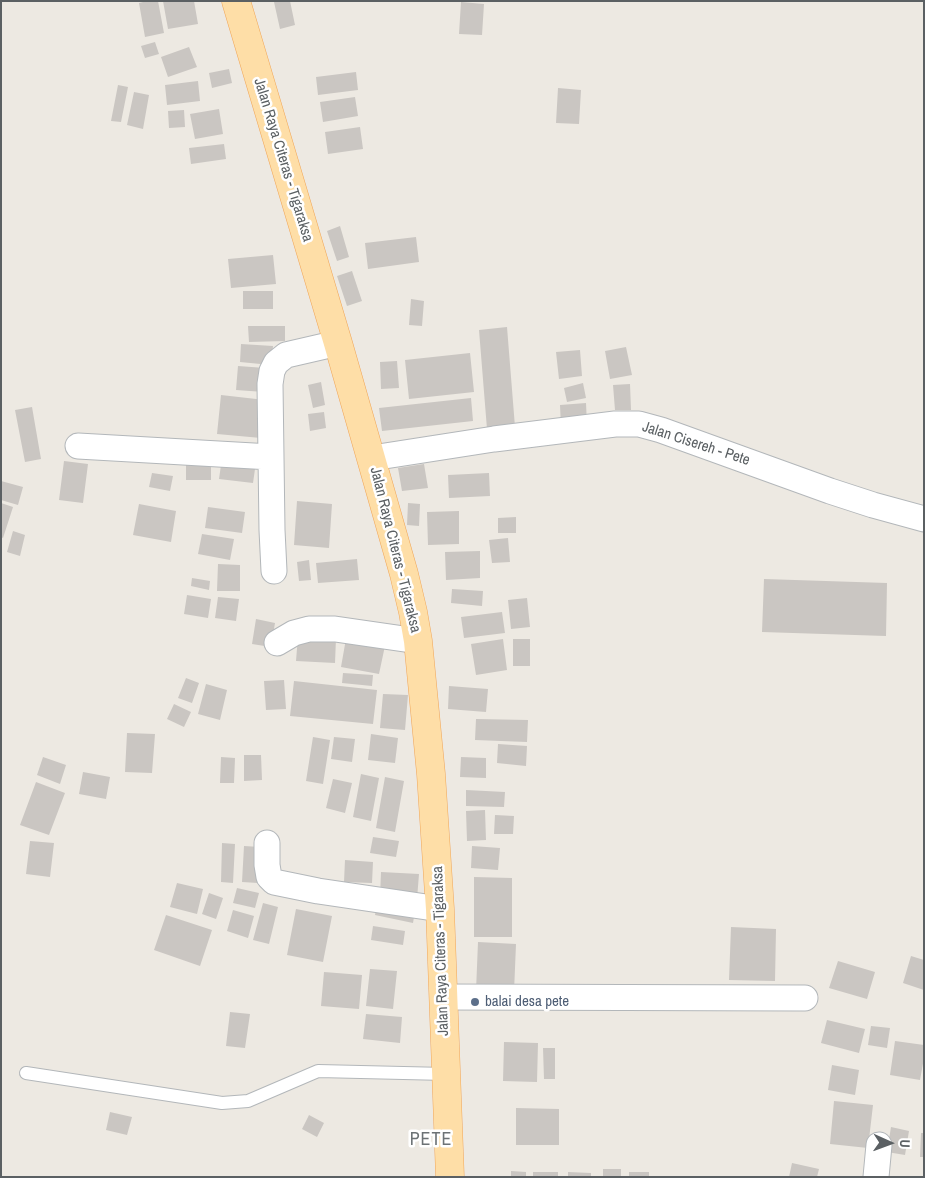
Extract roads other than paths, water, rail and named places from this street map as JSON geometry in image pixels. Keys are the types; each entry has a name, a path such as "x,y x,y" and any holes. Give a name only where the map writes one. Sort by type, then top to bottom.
{"main road":[{"name":"Jalan Raya Citeras - Tigaraksa","path":"236,1 372,458 413,612 418,640 432,774 440,909 450,1177"}],"street":[{"path":"274,571 270,384 272,371 276,363 286,355 338,343"},
{"name":"Jalan Cisereh - Pete","path":"372,458 504,438 615,424 639,424 661,430 830,491 924,519"},
{"path":"78,446 271,457"},
{"path":"277,643 294,633 309,629 335,629 418,640"},
{"path":"267,843 268,877 274,882 318,891 440,909"},
{"path":"443,997 805,998"},
{"path":"876,1177 879,1145"}],"lane":[{"path":"26,1073 222,1103 248,1101 318,1071 446,1074"}],"place":[{"name":"balai desa pete","path":"475,1002"}],"district":[{"name":"PETE","path":"431,1140"}]}
